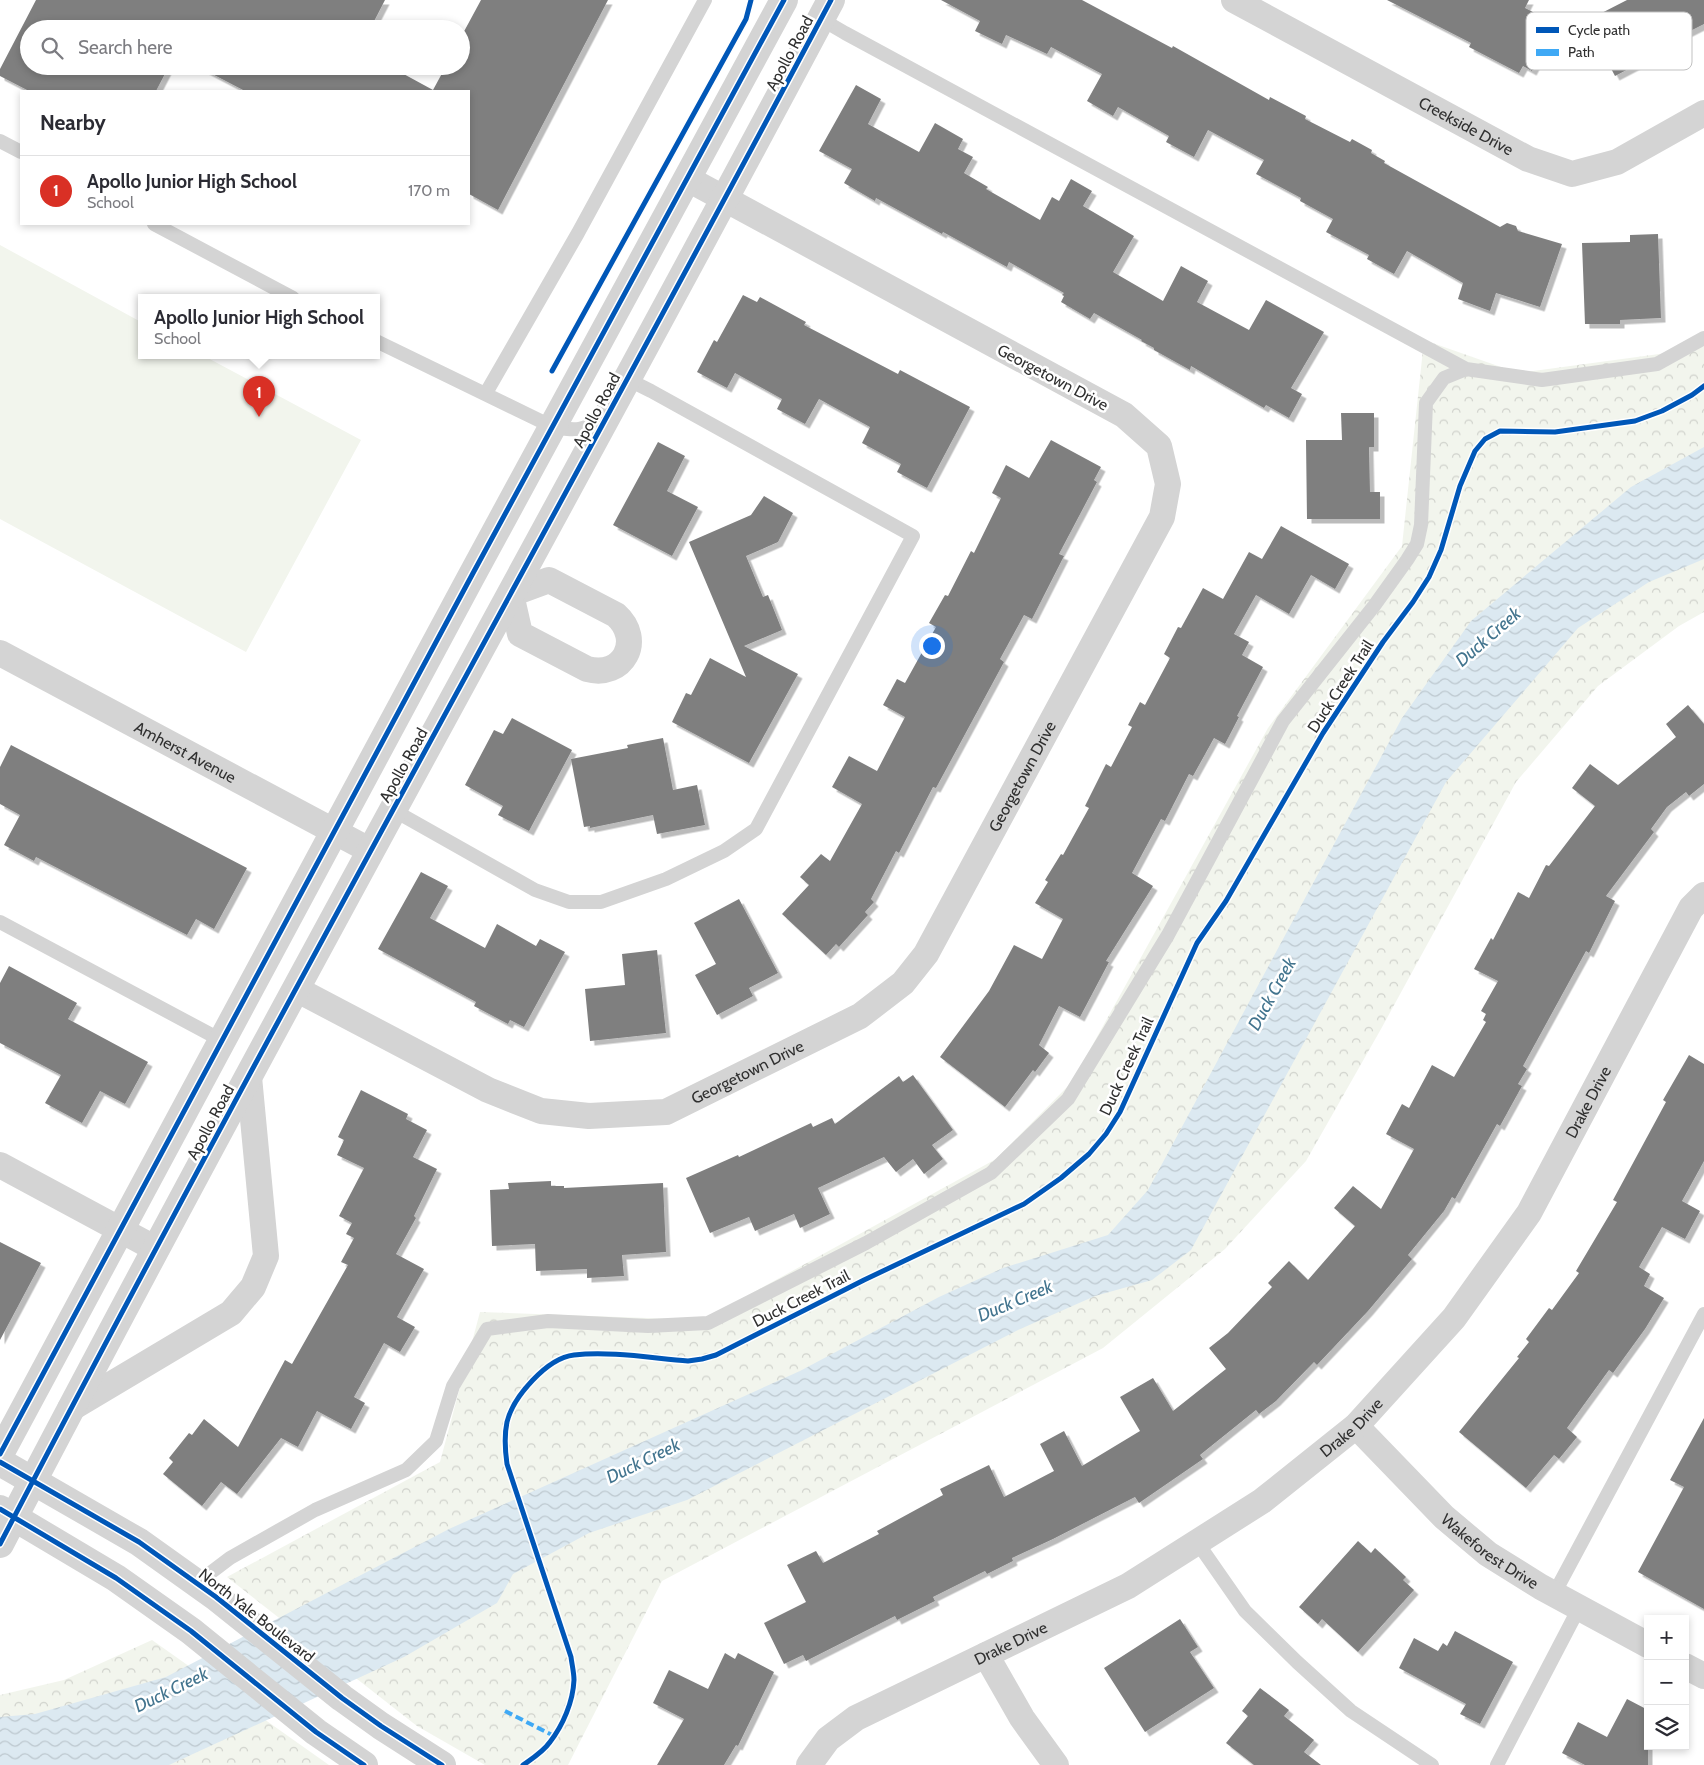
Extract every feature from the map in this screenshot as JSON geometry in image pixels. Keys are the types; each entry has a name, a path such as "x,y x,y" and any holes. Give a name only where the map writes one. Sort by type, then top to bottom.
{"street":[{"name":"Apollo Road","path":"0,1454 472,575 784,0"},
{"name":"Creekside Drive","path":"1234,0 1528,158 1572,174 1617,162 1704,113"},
{"name":"Apollo Road","path":"0,1544 7,1513 33,1480 370,851 627,380 826,9"},
{"name":"Georgetown Drive","path":"296,989 488,1090 541,1111 589,1116 666,1112 860,1016 903,983 926,954 1162,517 1168,484 1159,446 1124,415 688,180"},
{"path":"472,575 511,594"},
{"name":"Amherst Avenue","path":"0,653 370,851"},
{"name":"Drake Drive","path":"809,1765 828,1739 856,1718 1128,1586 1262,1501 1356,1426 1454,1318 1529,1212 1691,908 1704,895"},
{"name":"Apollo Road","path":"70,1409 231,1313 253,1287 266,1256 249,1077"},
{"path":"0,1165 156,1249"},
{"name":"Wakeforest Drive","path":"1356,1426 1444,1517 1480,1548 1554,1594 1644,1643"},
{"name":"North Yale Boulevard","path":"0,1462 139,1542 207,1590 342,1698 381,1726 442,1765"},
{"path":"7,1513 116,1578 190,1631 316,1732 364,1765"},
{"path":"986,1656 1048,1761"},
{"path":"1689,1668 1704,1676"}],"lane":[{"path":"486,393 578,233 705,0"},
{"path":"826,9 845,33 1466,369 1542,380 1656,364 1704,338"},
{"path":"0,141 20,151"},
{"path":"156,225 285,294"},
{"path":"380,343 553,426 575,431 592,425 608,415"},
{"path":"207,1590 230,1558 315,1510 406,1470 436,1441 453,1386 487,1329 548,1321 648,1326 708,1324 866,1243 991,1173 1068,1099 1168,935 1283,721 1374,606 1417,544 1421,525 1426,403 1444,378 1466,369"},
{"path":"393,810 535,890 569,902 601,902 666,879 724,851 756,829 913,536 651,391 627,380"},
{"path":"0,922 222,1040"},
{"path":"1554,1594 1704,1314"},
{"path":"1196,1542 1245,1611 1297,1662 1351,1711 1432,1765"},
{"path":"1497,1765 1580,1608"}],"green space":[{"path":"0,245 138,320 138,359 210,359 361,440 246,652 0,519"},
{"path":"1704,338 1704,612 1679,626 1598,686 1516,782 1381,1029 1306,1161 1225,1249 1103,1348 662,1581 568,1765 485,1765 417,1726 227,1577 440,1462 480,1312 703,1320 996,1159 1072,1082 1268,728 1402,546 1424,340 1518,373 1674,352"},
{"path":"152,1640 329,1765 0,1765 0,1695 64,1680"}],"water":[{"name":"Duck Creek","path":"1704,447 1704,559 1649,582 1578,628 1446,782 1191,1250 1152,1280 1095,1296 1018,1330 687,1500 589,1533 513,1574 497,1603 404,1657 169,1765 0,1765 0,1717 35,1714 166,1677 449,1529 800,1371 939,1297 1003,1268 1108,1235 1148,1190 1402,718 1471,621 1631,487"}],"building":[{"path":"36,0 385,0 375,20 26,20"},
{"path":"481,0 608,0 498,210 470,195 470,90 433,90 441,75 470,75 470,20"},
{"path":"941,0 1082,0 1172,48 1173,46 1269,100 1270,97 1306,116 1305,119 1350,142 1352,139 1372,150 1371,153 1385,161 1384,163 1500,227 1507,223 1516,226 1518,231 1562,244 1540,307 1496,293 1490,311 1458,299 1463,283 1407,251 1394,274 1367,259 1369,255 1326,232 1333,219 1300,201 1301,198 1256,174 1264,160 1208,130 1194,157 1166,142 1169,136 1118,107 1113,116 1087,101 1102,74 1051,47 1047,54 1006,35 1002,44 975,31 980,21"},
{"path":"1387,0 1529,0 1525,8 1533,12 1526,12 1526,68 1523,66 1519,73 1469,47 1471,43"},
{"path":"1627,0 1704,0 1704,24 1692,30 1692,12 1604,12"},
{"path":"20,31 20,75 164,75 157,90 27,90 0,76 0,69"},
{"path":"1612,70 1626,70 1615,76"},
{"path":"214,75 406,75 433,90 243,90"},
{"path":"856,85 881,99 868,124 919,152 935,123 963,139 958,149 973,157 964,173 988,187 986,189 1040,220 1052,197 1059,201 1071,179 1092,191 1083,206 1134,236 1113,272 1163,301 1181,266 1208,281 1197,302 1249,330 1266,300 1324,332 1291,388 1302,394 1289,418 1266,405 1264,408 1191,366 1190,370 1094,313 1090,319 1061,302 1064,293 1009,262 1007,267 876,198 875,201 844,183 852,169 819,151"},
{"path":"1658,234 1661,318 1620,320 1620,324 1585,324 1582,243 1630,242 1630,235"},
{"path":"743,295 757,302 760,297 806,322 804,325 898,374 900,370 970,407 927,488 897,472 901,464 862,443 870,427 819,399 805,424 777,409 782,399 735,373 727,388 697,372 714,340 717,342"},
{"path":"1341,413 1374,413 1374,447 1369,447 1370,492 1380,492 1380,519 1307,519 1306,440 1342,440"},
{"path":"1051,440 1101,467 1094,480 1097,482 1059,554 1064,556 1032,619 1024,615 1000,659 1004,662 936,788 933,787 899,853 896,851 871,899 874,902 865,912 868,915 839,947 836,944 826,955 782,914 809,885 800,877 821,854 830,861 862,804 832,787 849,756 877,771 905,717 883,705 897,679 905,683 936,627 929,623 945,595 948,596 971,551 974,553 1001,498 992,493 1006,465 1029,478"},
{"path":"658,442 685,456 667,491 698,507 672,556 613,525"},
{"path":"764,496 793,513 778,542 746,556 763,597 768,595 782,630 744,646 798,674 749,763 672,722 686,693 691,695 710,658 746,677 689,542 751,515"},
{"path":"1281,526 1349,564 1335,589 1311,575 1289,614 1256,595 1234,634 1249,642 1242,655 1263,667 1237,716 1239,717 1225,744 1214,738 1193,776 1189,774 1165,821 1161,819 1132,873 1153,886 1106,961 1109,962 1080,1017 1059,1006 1039,1045 1049,1053 1035,1072 1033,1070 1005,1107 940,1057 989,991 1014,945 1042,959 1063,919 1035,903 1048,882 1045,880 1061,854 1063,855 1089,808 1085,806 1106,764 1111,767 1132,727 1128,725 1140,702 1145,705 1170,658 1164,654 1178,627 1181,628 1203,588 1223,599 1249,552 1262,559"},
{"path":"1688,705 1704,724 1704,784 1689,796 1686,792 1667,807 1651,829 1654,832 1606,896 1615,901 1589,953 1586,951 1523,1066 1527,1069 1518,1084 1522,1086 1500,1126 1497,1124 1455,1199 1452,1197 1444,1211 1408,1255 1412,1259 1368,1311 1317,1365 1314,1362 1276,1401 1259,1414 1256,1410 1200,1455 1203,1459 1139,1503 1135,1497 1012,1558 1013,1561 987,1574 985,1571 933,1597 935,1601 897,1620 895,1616 806,1661 803,1655 784,1664 764,1623 806,1602 787,1565 816,1551 823,1563 879,1534 877,1531 943,1495 940,1489 989,1465 1004,1497 1054,1471 1040,1444 1064,1431 1082,1466 1140,1431 1120,1397 1153,1378 1173,1411 1226,1369 1209,1348 1228,1333 1272,1287 1268,1283 1289,1261 1308,1280 1355,1226 1334,1208 1353,1186 1381,1209 1414,1149 1386,1134 1402,1104 1409,1108 1432,1065 1454,1077 1486,1022 1483,1020 1486,1014 1481,1011 1498,981 1474,969 1491,938 1493,940 1518,892 1529,898 1546,865 1549,866 1595,806 1572,788 1590,764 1618,785 1676,737 1666,724"},
{"path":"512,718 572,750 529,831 498,815 503,806 465,785 494,730 503,734"},
{"path":"663,738 673,790 697,785 705,825 657,834 653,815 590,828 590,826 584,827 571,759 628,748 627,745"},
{"path":"11,745 247,868 214,929 196,919 187,935 36,857 34,861 4,845 20,815 0,804 0,767"},
{"path":"421,872 448,886 430,918 485,948 497,924 536,946 540,939 565,952 524,1027 510,1020 508,1024 474,1006 476,1002 378,949"},
{"path":"739,899 778,973 749,988 753,996 717,1015 695,975 716,964 694,923"},
{"path":"657,950 666,1033 590,1041 585,989 625,985 622,954"},
{"path":"9,966 77,1003 68,1019 148,1062 125,1104 100,1091 82,1123 45,1103 61,1075 0,1043 0,983"},
{"path":"1689,1055 1704,1064 1704,1161 1682,1201 1700,1211 1685,1239 1662,1227 1639,1267 1650,1274 1644,1286 1664,1298 1645,1329 1613,1373 1609,1370 1567,1428 1577,1437 1559,1459 1554,1455 1526,1488 1459,1432 1519,1358 1517,1357 1529,1342 1526,1339 1549,1308 1552,1310 1579,1273 1576,1271 1617,1202 1613,1200 1666,1102 1663,1100"},
{"path":"913,1075 953,1130 932,1145 943,1159 924,1174 913,1159 896,1172 884,1157 818,1188 830,1214 800,1228 794,1214 755,1231 749,1217 710,1233 686,1178 738,1155 739,1157 811,1123 813,1127 832,1118 835,1124 899,1076 903,1082"},
{"path":"361,1090 408,1114 406,1119 427,1130 413,1157 437,1169 414,1216 416,1218 396,1254 424,1269 397,1317 415,1327 400,1352 384,1343 354,1397 365,1403 351,1429 317,1411 298,1447 281,1438 237,1494 221,1482 202,1506 163,1474 173,1462 169,1458 189,1433 192,1435 204,1419 238,1447 285,1360 292,1364 348,1265 341,1262 354,1238 346,1234 352,1223 339,1216 364,1168 337,1155 344,1140 338,1137"},
{"path":"551,1181 551,1186 564,1186 564,1188 663,1183 666,1252 622,1255 624,1276 587,1278 587,1269 536,1271 535,1244 492,1246 490,1190 509,1189 508,1183"},
{"path":"0,1242 41,1263 0,1340"},
{"path":"1704,1418 1704,1609 1638,1572 1684,1487 1670,1480"},
{"path":"1358,1541 1371,1553 1375,1548 1406,1577 1403,1580 1414,1590 1358,1652 1322,1619 1318,1624 1299,1607"},
{"path":"1180,1619 1198,1647 1190,1652 1214,1688 1145,1732 1104,1668"},
{"path":"1455,1631 1513,1662 1480,1724 1460,1714 1466,1704 1399,1668 1414,1638 1438,1651 1443,1643 1447,1646"},
{"path":"725,1653 735,1659 738,1653 774,1672 738,1746 736,1745 724,1765 657,1765 684,1719 653,1703 669,1670 708,1689"},
{"path":"1260,1688 1289,1710 1284,1716 1314,1740 1304,1752 1321,1765 1254,1765 1226,1743 1248,1716 1242,1711"},
{"path":"1627,1699 1644,1708 1644,1750 1648,1750 1648,1765 1585,1765 1562,1753 1578,1722 1607,1737"}],"marked path":[{"path":"505,1711 554,1736"}],"cycle path":[{"path":"552,371 746,19 751,0"},
{"path":"0,1454 472,575 784,0"},
{"path":"0,1544 205,1157 624,386 831,0"},
{"name":"Duck Creek Trail","path":"523,1765 544,1749 559,1728 569,1705 574,1680 571,1657 507,1464 505,1432 510,1412 516,1401 533,1380 553,1363 574,1355 616,1354 688,1361 716,1355 864,1280 1024,1204 1061,1178 1089,1154 1106,1134 1120,1112 1197,943 1226,901 1323,733 1383,642 1429,577 1441,550 1460,486 1475,451 1485,439 1500,431 1555,432 1635,421 1662,411 1692,395 1704,386"},
{"path":"0,1462 139,1542 216,1597 342,1698 381,1726 442,1765"},
{"path":"0,1509 116,1578 191,1631 316,1732 364,1765"}],"place":[{"name":"Apollo Junior High School","path":"259,417"}]}
